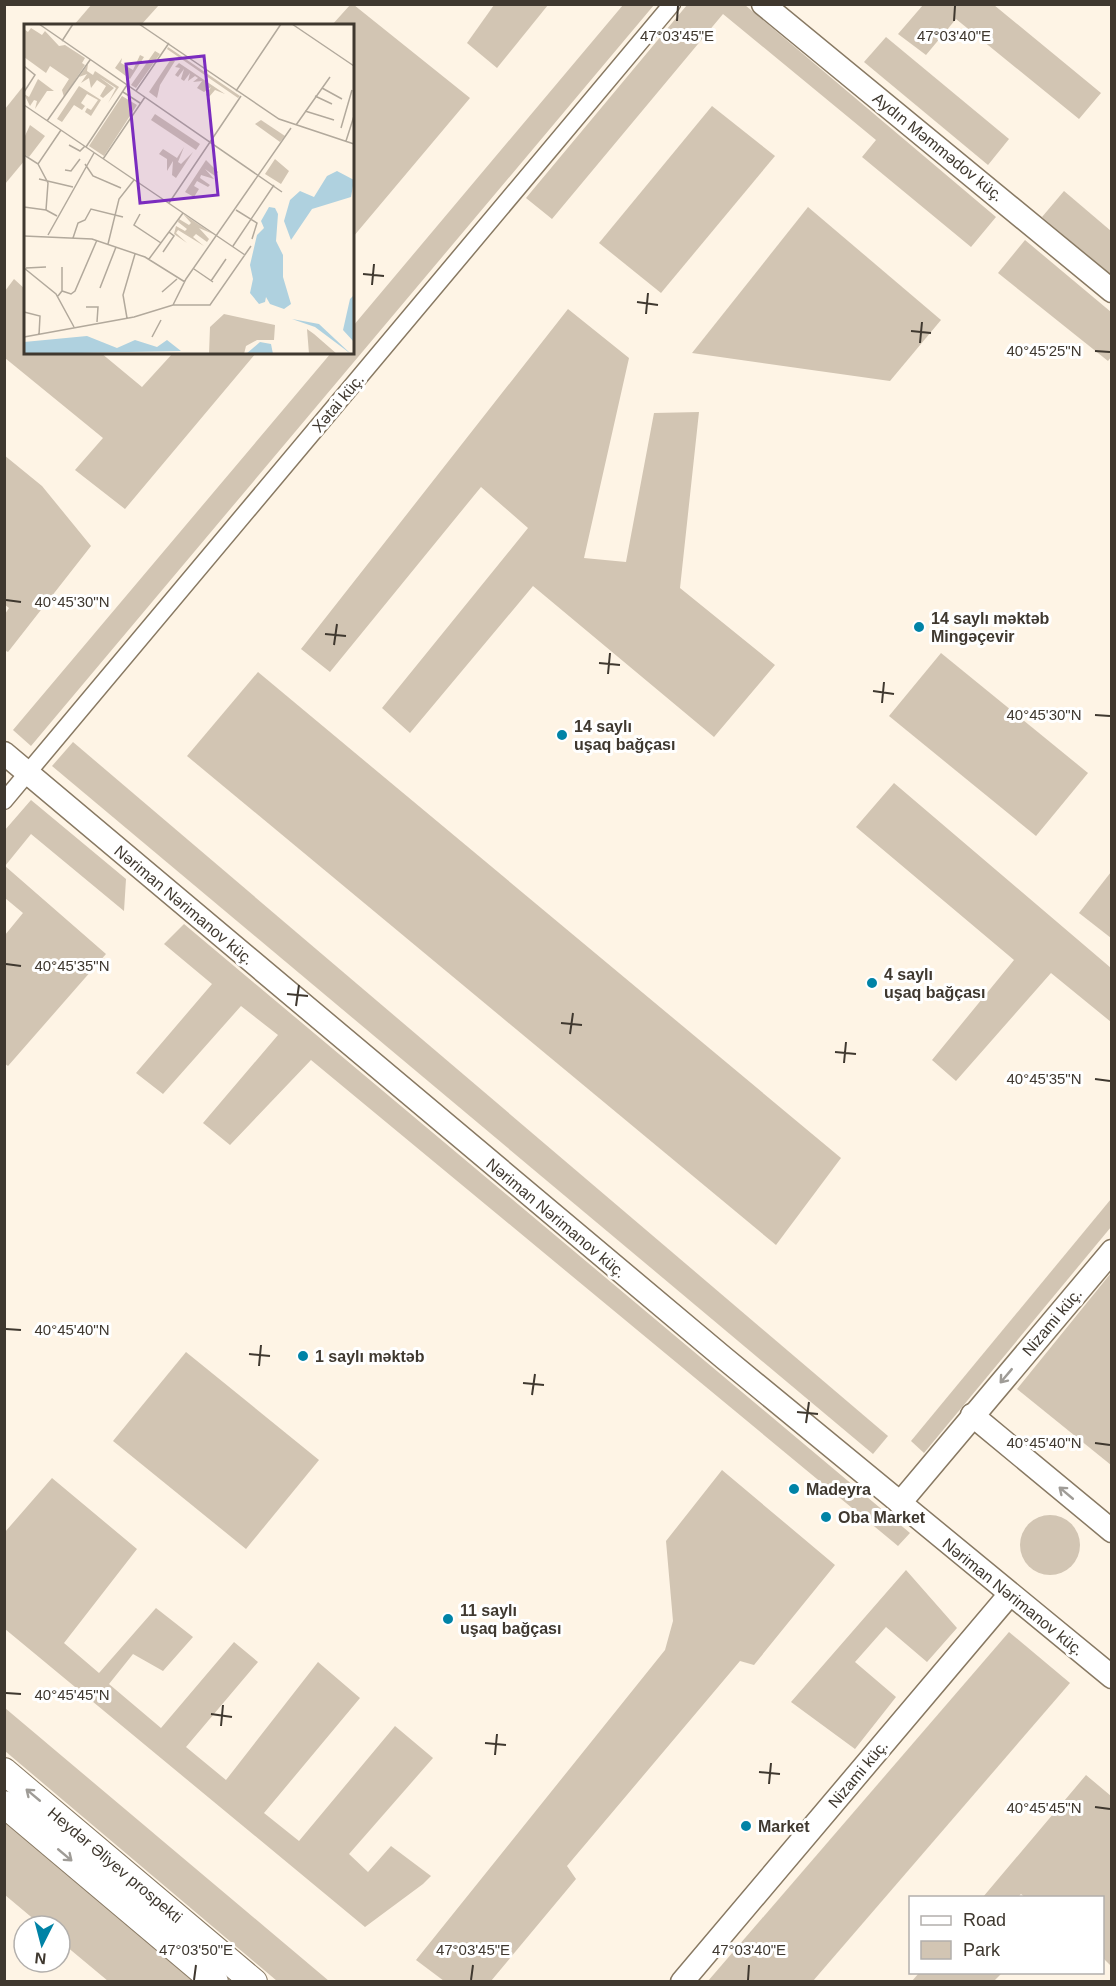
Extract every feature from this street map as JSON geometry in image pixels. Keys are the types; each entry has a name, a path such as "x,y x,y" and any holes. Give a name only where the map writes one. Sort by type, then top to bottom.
{"main road":[{"name":"Heydər Əliyev prospekti","path":"4,1771 254,1982"},
{"name":"Heydər Əliyev prospekti","path":"4,1804 215,1982"}],"street":[{"name":"Xətai küç.","path":"4,801 672,4"},
{"name":"Aydın Məmmədov küç.","path":"763,4 1112,291"},
{"name":"Nəriman Nərimanov küç.","path":"4,753 378,1069 1112,1677"},
{"name":"Nizami küç.","path":"900,1503 1112,1251"},
{"path":"972,1416 1112,1531"},
{"name":"Nizami küç.","path":"682,1982 1010,1594"}],"green space":[{"path":"92,4 159,4 142,24 75,24"},
{"path":"350,5 354,5 470,98 354,236 354,24 333,24"},
{"path":"494,5 548,5 497,68 467,43"},
{"path":"623,5 654,5 31,746 13,730 330,354 354,354 354,325"},
{"path":"687,5 745,5 996,217 971,247 862,157 876,140 723,14 552,219 526,198"},
{"path":"923,5 994,5 1101,93 1079,119 956,19 926,55 898,34"},
{"path":"886,37 1009,139 988,165 864,62"},
{"path":"24,85 24,161 5,184 5,109"},
{"path":"712,106 775,156 661,293 599,243"},
{"path":"1064,191 1111,231 1111,275 1042,217"},
{"path":"808,207 941,320 890,381 692,353"},
{"path":"1025,240 1111,312 1111,357 1108,361 998,273"},
{"path":"14,279 24,288 24,354 102,354 142,387 172,354 255,354 125,509 75,470 103,438 5,358 5,291"},
{"path":"568,309 629,358 584,558 626,562 654,413 699,412 680,588 775,665 714,737 533,586 410,733 382,708 528,528 481,487 330,672 301,649"},
{"path":"4,455 42,486 91,546 8,652 4,650 5,614 9,608 4,604"},
{"path":"941,653 1088,773 1036,836 889,716"},
{"path":"258,672 841,1158 776,1245 187,756"},
{"path":"73,742 888,1436 873,1454 52,766"},
{"path":"894,783 1111,968 1111,1022 1051,973 956,1081 932,1060 1014,960 856,827"},
{"path":"31,800 126,879 124,911 31,834 5,866 5,830"},
{"path":"5,866 106,954 8,1066 4,1063 5,935 23,913 5,898"},
{"path":"1111,872 1111,938 1079,913"},
{"path":"184,924 910,1533 898,1546 311,1060 230,1145 203,1123 278,1035 241,1006 163,1094 136,1073 212,984 164,944"},
{"path":"1111,1199 1111,1227 924,1453 911,1441"},
{"path":"1111,1273 1111,1465 1017,1389"},
{"path":"186,1352 319,1460 246,1549 113,1441"},
{"path":"722,1470 835,1565 754,1665 740,1661 567,1866 576,1879 491,1981 444,1981 416,1960 665,1650 673,1621 666,1541"},
{"path":"52,1478 137,1549 64,1643 99,1673 156,1608 193,1637 163,1671 133,1654 109,1684 161,1728 234,1642 258,1662 186,1747 226,1780 318,1662 360,1698 264,1813 299,1841 395,1726 433,1758 349,1854 368,1872 391,1846 431,1876 423,1884 365,1927 5,1629 5,1532"},
{"path":"1050,1515 1067,1520 1075,1528 1080,1545 1075,1562 1067,1570 1050,1575 1033,1570 1025,1562 1020,1545 1025,1528 1033,1520"},
{"path":"906,1570 957,1628 927,1662 886,1627 855,1662 896,1697 855,1749 791,1702"},
{"path":"1009,1632 1070,1683 813,1981 708,1981"},
{"path":"4,1708 329,1981 277,1981 5,1751"},
{"path":"1086,1775 1111,1796 1111,1966 1104,1959 1104,1896 1024,1896 1021,1894 1019,1896 984,1896"},
{"path":"4,1821 196,1981 108,1981 72,1951 72,1914 28,1914 5,1895"},
{"path":"918,1974 1001,1974 994,1981 912,1981"}],"place":[{"name":"14 saylı məktəb Mingəçevir","path":"919,627"},
{"name":"14 saylı uşaq bağçası","path":"562,735"},
{"name":"4 saylı uşaq bağçası","path":"872,983"},
{"name":"1 saylı məktəb","path":"303,1356"},
{"name":"Madeyra","path":"794,1489"},
{"name":"Oba Market","path":"826,1517"},
{"name":"11 saylı uşaq bağçası","path":"448,1619"},
{"name":"Market","path":"746,1826"}]}
